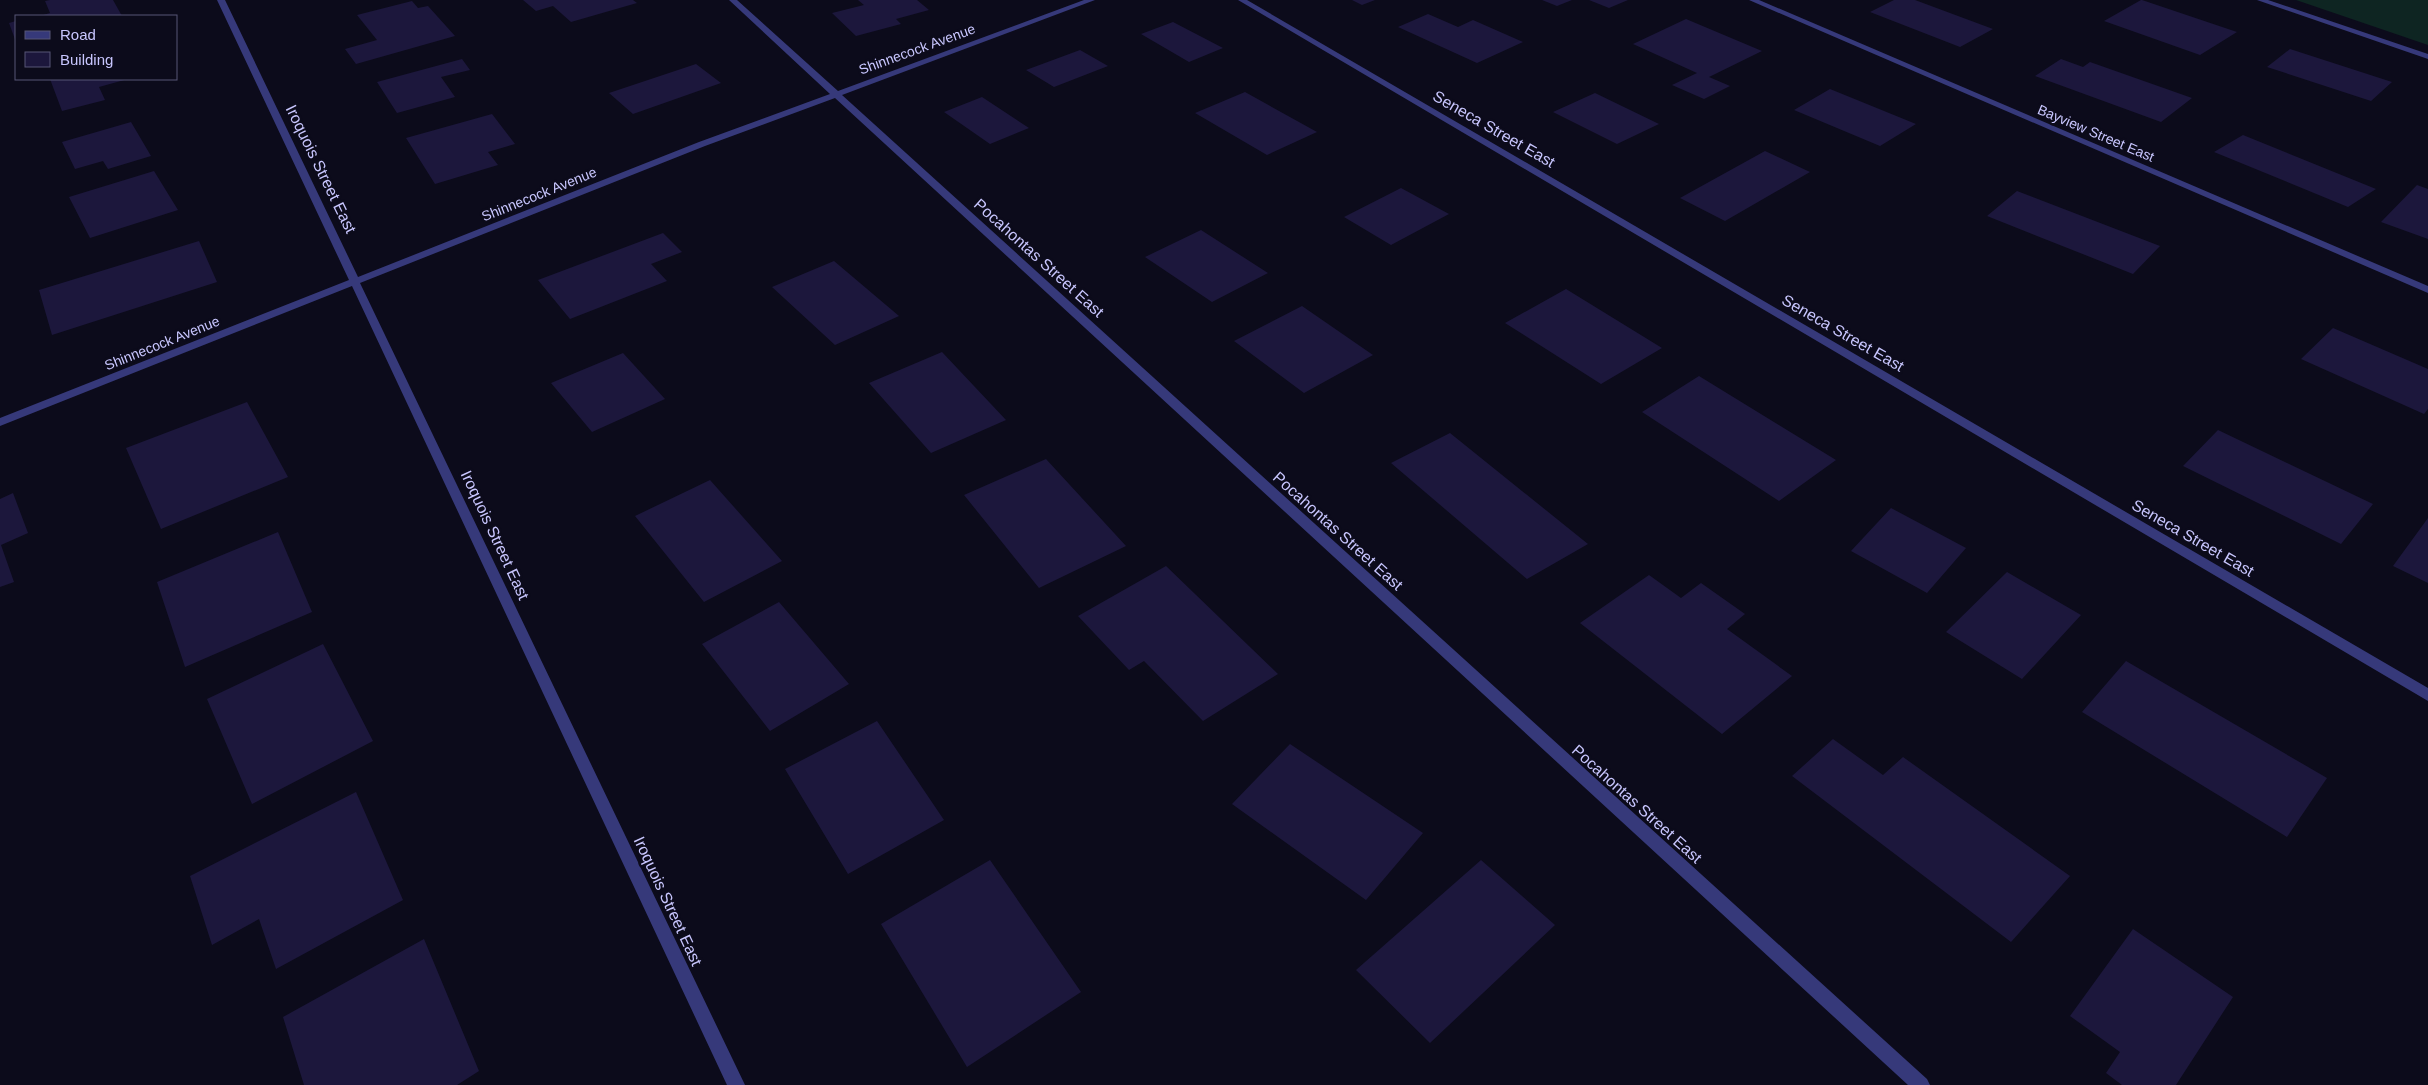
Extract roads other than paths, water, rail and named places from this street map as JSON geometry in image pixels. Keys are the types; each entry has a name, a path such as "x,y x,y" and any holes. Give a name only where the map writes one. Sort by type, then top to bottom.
{"street":[{"name":"Iroquois Street East","path":"221,0 736,1085"},
{"name":"Pocahontas Street East","path":"733,0 1921,1085"},
{"name":"Shinnecock Avenue","path":"0,422 702,144 1091,0"},
{"name":"Seneca Street East","path":"1242,0 2428,695"},
{"name":"Bayview Street East","path":"1753,0 2428,290"},
{"path":"2261,0 2428,57"}]}
